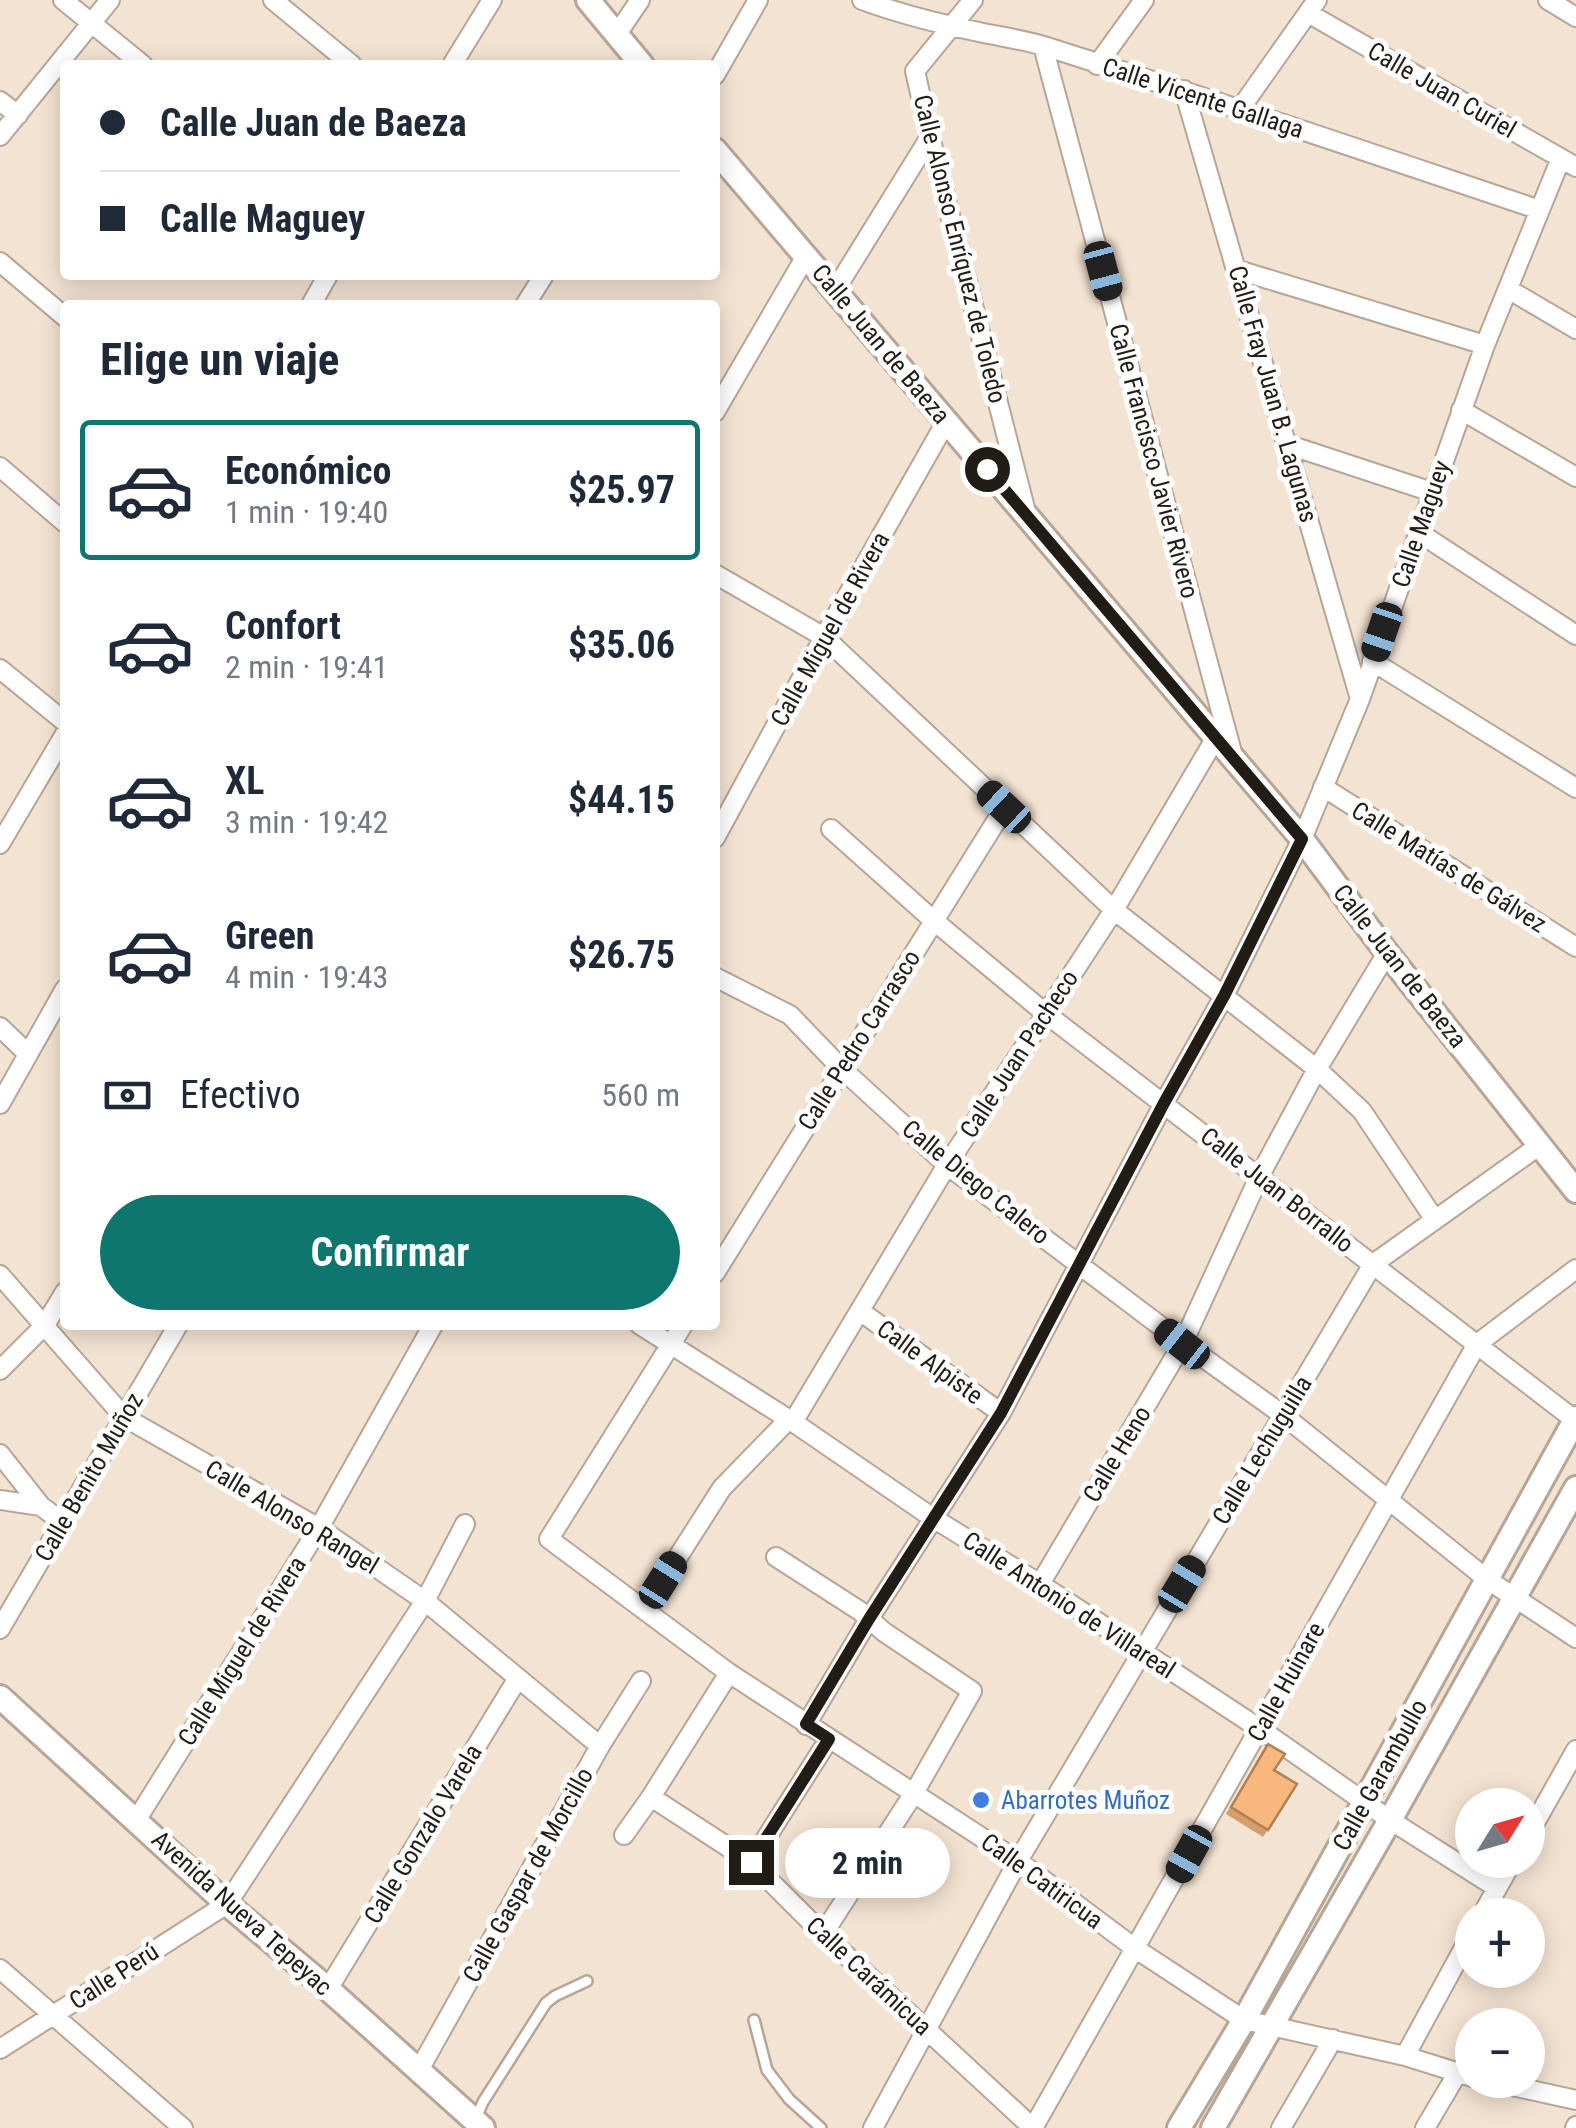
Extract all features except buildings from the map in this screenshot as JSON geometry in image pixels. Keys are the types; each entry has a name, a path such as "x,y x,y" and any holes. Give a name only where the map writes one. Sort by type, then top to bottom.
{"street":[{"path":"63,0 137,60"},
{"path":"61,60 110,0"},
{"path":"272,0 346,60"},
{"path":"588,0 638,60"},
{"path":"617,34 640,0"},
{"path":"720,66 758,0"},
{"name":"Calle Vicente Gallaga","path":"862,0 953,27 1043,46 1540,210"},
{"name":"Calle Alonso Enríquez de Toledo","path":"973,0 915,71 1027,516"},
{"path":"1097,65 1144,0"},
{"path":"1548,0 1576,17"},
{"path":"455,60 485,3"},
{"path":"1240,109 1313,7"},
{"name":"Calle Juan Curiel","path":"1313,7 1568,162"},
{"name":"Calle Francisco Javier Rivero","path":"1043,46 1234,760"},
{"path":"0,136 60,61"},
{"name":"Calle Fray Juan B. Lagunas","path":"1184,90 1360,699"},
{"path":"0,100 18,115"},
{"path":"834,292 930,137"},
{"name":"Calle Juan de Baeza","path":"720,156 1302,839 1387,953 1540,1145 1574,1181"},
{"name":"Calle Maguey","path":"806,1724 1001,1413 1224,996 1302,839 1360,699 1485,345 1540,210 1568,162"},
{"path":"720,403 806,256"},
{"path":"0,262 60,313"},
{"path":"1238,270 1485,345"},
{"path":"1508,289 1576,329"},
{"path":"1460,410 1576,477"},
{"name":"Calle Miguel de Rivera","path":"720,829 946,422"},
{"path":"1286,444 1432,492"},
{"path":"0,467 60,519"},
{"path":"1418,532 1576,635"},
{"path":"720,577 824,638 1114,910 1317,1069 1362,1111 1435,1220"},
{"path":"1372,661 1576,788"},
{"path":"0,670 60,718"},
{"name":"Calle Juan Pacheco","path":"644,1610 722,1488 791,1421 947,1165 1114,910 1215,739"},
{"path":"0,844 60,742"},
{"name":"Calle Matías de Gálvez","path":"1323,787 1576,947"},
{"name":"Calle Pedro Carrasco","path":"720,1265 1004,807"},
{"name":"Calle Juan Borrallo","path":"831,829 1045,1013 1575,1419"},
{"name":"Calle Heno","path":"1040,1584 1182,1344 1259,1177 1317,1069 1387,953"},
{"name":"Calle Diego Calero","path":"720,987 790,1015 841,1068 947,1165 1283,1416 1488,1580 1576,1638"},
{"path":"0,1104 60,998"},
{"path":"0,1027 28,1053"},
{"name":"Calle Lechuguilla","path":"873,2128 1018,1861 1373,1264 1540,1145"},
{"name":"Calle Huinare","path":"1033,2128 1476,1344 1576,1269"},
{"name":"Calle Alonso Rangel","path":"0,1275 124,1417 319,1528 425,1601 600,1746"},
{"path":"0,1370 45,1325 60,1300"},
{"name":"Calle Alpiste","path":"860,1310 1001,1413"},
{"name":"Calle Benito Muñoz","path":"0,1629 175,1330"},
{"name":"Calle Miguel de Rivera","path":"137,1819 319,1528 430,1330"},
{"name":"Calle Antonio de Villareal","path":"649,1330 1260,1728 1390,1820 1497,1888"},
{"path":"672,1343 680,1330"},
{"name":"Calle Catiricua","path":"672,1343 549,1539 728,1673 1018,1861 1136,1949 1244,2020 1405,2056 1455,2073"},
{"name":"Calle Garambullo","path":"1179,2128 1244,2020 1575,1419"},
{"path":"0,1454 41,1506 62,1522"},
{"name":"Calle Garambullo","path":"1213,2128 1576,1488"},
{"path":"0,1500 41,1506"},
{"path":"227,1904 425,1601 465,1524"},
{"path":"776,1557 972,1691 914,1793 824,1934"},
{"path":"624,1835 728,1673"},
{"name":"Calle Gonzalo Varela","path":"328,1990 518,1678"},
{"name":"Calle Gaspar de Morcillo","path":"419,2070 600,1746 641,1682"},
{"name":"Avenida Nueva Tepeyac","path":"0,1697 227,1904 479,2124"},
{"path":"751,1862 829,1739"},
{"path":"1545,1805 1576,1750"},
{"name":"Calle Carámicua","path":"651,1797 751,1862 1033,2128"},
{"path":"1491,1898 1503,1878"},
{"name":"Calle Perú","path":"0,2049 227,1904"},
{"path":"1405,2056 1455,1964"},
{"path":"0,1969 182,2128"},
{"path":"1281,2128 1333,2039"},
{"path":"1426,2128 1455,2088"},
{"path":"1545,2093 1576,2100"}],"lane":[{"path":"479,2124 483,2102 546,2003 587,1980"},
{"path":"754,2020 767,2070 788,2099 821,2128"}],"place":[{"name":"Abarrotes Muñoz","path":"981,1800"}],"route":[{"path":"751,1862 829,1739 806,1724 1001,1413 1224,996 1302,839 987,469"}]}
